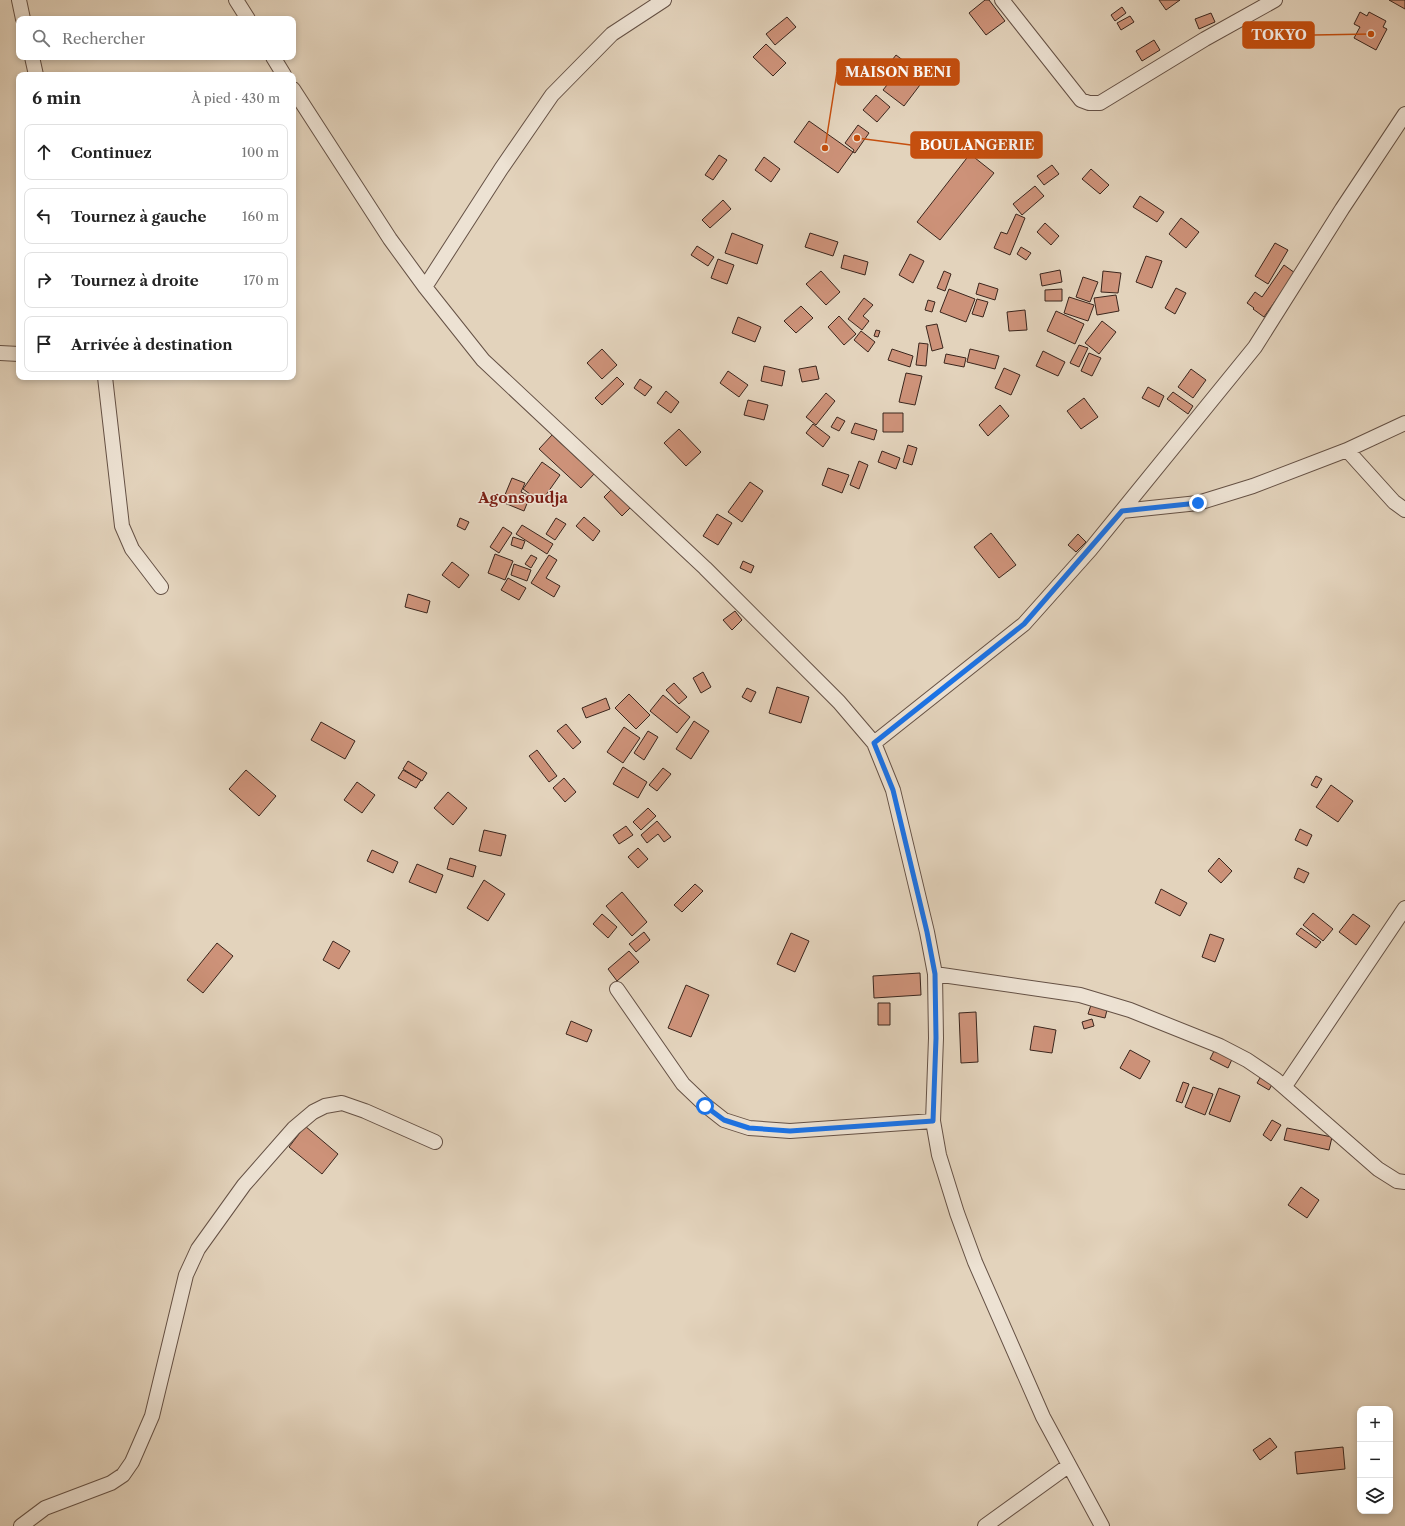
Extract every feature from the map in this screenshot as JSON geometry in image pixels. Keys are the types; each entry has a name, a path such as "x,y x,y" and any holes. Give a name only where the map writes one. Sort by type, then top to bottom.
{"street":[{"path":"19,0 22,16"},
{"path":"236,0 246,16"},
{"path":"426,287 501,169 552,95 612,34 664,0"},
{"path":"1002,0 1081,100 1090,103 1100,103 1205,39 1275,0"},
{"path":"33,60 35,72"},
{"path":"275,60 282,72"},
{"path":"296,94 390,239 483,360 705,568 839,702 874,743 893,790 927,932 935,974 936,1038 933,1121 939,1155 957,1213 975,1262 1043,1417 1068,1466 1102,1526"},
{"path":"874,743 1024,624 1122,511 1255,347 1342,209 1405,114"},
{"path":"0,352 16,354"},
{"path":"105,380 122,526 132,550 161,587"},
{"path":"1122,511 1198,503 1253,486 1348,450 1405,423"},
{"path":"1348,450 1394,502 1405,510"},
{"path":"1285,1086 1405,908"},
{"path":"935,974 1080,996 1130,1010 1220,1046 1265,1071 1285,1086 1378,1169 1397,1181 1405,1182"},
{"path":"617,989 683,1084 705,1106 724,1120 749,1128 790,1131 933,1121"},
{"path":"21,1526 45,1508 111,1483 123,1475 132,1462 152,1416 184,1282 198,1249 244,1185 294,1128 313,1112 325,1106 342,1104 365,1111 435,1142"},
{"path":"985,1526 1068,1466"}],"building":[{"path":"985,0 989,0 1005,21 986,35 969,13"},
{"path":"1159,0 1180,0 1166,10"},
{"path":"1389,0 1405,0 1405,9"},
{"path":"1122,7 1126,13 1115,21 1111,15"},
{"path":"1360,12 1367,16 1369,12 1386,21 1383,27 1387,29 1376,50 1354,38 1360,27 1354,24"},
{"path":"1211,13 1215,22 1199,29 1195,19"},
{"path":"1130,16 1134,22 1121,30 1117,23"},
{"path":"787,17 796,27 775,45 766,34"},
{"path":"1154,40 1160,50 1142,61 1136,51"},
{"path":"766,44 786,63 773,76 753,57"},
{"path":"896,55 904,61 900,67 911,75 915,70 926,77 904,106 883,90 887,85 876,76 887,62 889,64"},
{"path":"876,95 890,107 877,122 863,110"},
{"path":"809,121 853,152 838,173 794,142"},
{"path":"858,125 869,133 855,153 853,152 854,150 845,143"},
{"path":"970,154 994,173 940,240 917,222"},
{"path":"719,155 727,160 713,180 705,175"},
{"path":"764,157 780,169 771,182 755,170"},
{"path":"1052,165 1059,174 1044,185 1037,176"},
{"path":"1091,169 1109,185 1100,194 1082,179"},
{"path":"1035,186 1044,196 1022,215 1013,204"},
{"path":"1140,196 1164,212 1157,222 1133,207"},
{"path":"723,200 731,209 710,228 702,220"},
{"path":"1016,214 1025,218 1010,255 994,248 1001,232 1007,234"},
{"path":"1181,218 1199,232 1186,248 1169,234"},
{"path":"1045,223 1059,236 1051,245 1037,232"},
{"path":"732,233 763,245 757,264 725,253"},
{"path":"810,233 838,242 833,256 805,247"},
{"path":"1275,243 1288,250 1268,284 1255,276"},
{"path":"697,246 714,257 708,266 691,255"},
{"path":"1021,247 1031,253 1026,260 1017,254"},
{"path":"910,254 924,261 913,283 899,275"},
{"path":"844,255 868,262 865,275 841,268"},
{"path":"1146,256 1162,261 1152,288 1136,282"},
{"path":"718,259 734,265 727,284 711,278"},
{"path":"1284,265 1295,273 1264,317 1247,303 1255,292 1262,297"},
{"path":"1060,270 1062,282 1042,286 1040,274"},
{"path":"821,271 840,292 826,305 806,284"},
{"path":"944,271 951,274 945,291 937,288"},
{"path":"1103,271 1121,273 1118,293 1101,292"},
{"path":"1083,277 1098,282 1090,302 1076,297"},
{"path":"979,283 998,289 995,300 976,294"},
{"path":"1176,288 1186,293 1175,314 1165,308"},
{"path":"949,289 975,299 966,322 940,312"},
{"path":"1062,289 1062,301 1045,301 1045,290"},
{"path":"1116,295 1119,311 1097,315 1094,298"},
{"path":"1069,297 1094,305 1088,321 1064,313"},
{"path":"864,298 873,305 863,316 869,321 862,330 848,319"},
{"path":"977,299 988,302 983,317 972,314"},
{"path":"928,300 935,302 932,312 925,310"},
{"path":"801,306 813,318 796,333 784,321"},
{"path":"1025,310 1027,330 1009,331 1007,312"},
{"path":"1056,311 1084,324 1075,344 1047,331"},
{"path":"839,316 856,334 844,345 828,327"},
{"path":"738,317 761,327 755,342 732,333"},
{"path":"1102,321 1116,332 1099,354 1085,343"},
{"path":"937,324 943,348 932,351 926,326"},
{"path":"876,330 880,331 878,337 874,336"},
{"path":"861,331 875,342 868,352 854,340"},
{"path":"919,343 928,344 926,366 916,365"},
{"path":"1079,345 1088,348 1079,367 1070,363"},
{"path":"602,349 617,365 602,379 587,363"},
{"path":"892,349 913,356 910,367 888,360"},
{"path":"970,349 999,356 995,369 967,362"},
{"path":"1043,351 1065,362 1058,376 1036,366"},
{"path":"1089,353 1101,358 1092,376 1081,371"},
{"path":"946,354 966,358 964,367 944,363"},
{"path":"764,366 785,371 782,386 761,381"},
{"path":"816,366 819,379 802,382 799,369"},
{"path":"1004,368 1020,375 1011,395 995,388"},
{"path":"1191,369 1206,380 1193,398 1178,387"},
{"path":"728,371 748,385 739,397 720,383"},
{"path":"906,373 922,376 915,405 899,402"},
{"path":"617,377 624,384 602,405 595,398"},
{"path":"640,379 652,387 645,396 634,388"},
{"path":"1148,387 1164,396 1159,407 1142,398"},
{"path":"666,391 679,402 671,413 657,403"},
{"path":"1173,392 1193,406 1188,414 1167,399"},
{"path":"826,393 835,401 816,425 806,417"},
{"path":"1084,398 1098,417 1081,429 1067,411"},
{"path":"748,400 768,405 764,420 744,415"},
{"path":"1000,405 1009,416 988,436 979,425"},
{"path":"883,413 903,413 903,432 883,432"},
{"path":"837,417 845,421 839,431 831,427"},
{"path":"855,423 877,430 874,440 851,433"},
{"path":"813,424 830,437 823,447 806,433"},
{"path":"679,429 701,452 686,466 664,443"},
{"path":"552,435 594,474 581,488 539,449"},
{"path":"908,445 917,448 912,465 903,462"},
{"path":"882,451 900,458 896,469 878,462"},
{"path":"859,461 868,465 859,489 850,485"},
{"path":"542,462 560,475 541,502 523,489"},
{"path":"828,468 849,475 842,493 822,485"},
{"path":"512,478 525,483 521,492 530,496 524,511 502,502"},
{"path":"750,482 763,491 742,522 728,512"},
{"path":"614,487 632,506 622,516 604,497"},
{"path":"717,514 732,523 718,545 703,536"},
{"path":"584,517 600,531 593,541 576,526"},
{"path":"460,518 469,522 465,530 457,526"},
{"path":"556,518 566,524 555,540 546,534"},
{"path":"522,525 553,544 547,554 516,534"},
{"path":"503,527 512,533 499,553 490,547"},
{"path":"991,533 1016,565 999,578 974,547"},
{"path":"1078,534 1086,542 1076,552 1068,545"},
{"path":"513,537 525,541 522,549 511,545"},
{"path":"495,554 513,561 505,580 488,573"},
{"path":"531,555 537,558 531,568 525,564"},
{"path":"549,555 557,560 546,578 560,586 554,597 531,583"},
{"path":"743,561 754,566 751,573 740,568"},
{"path":"452,562 469,575 459,588 442,575"},
{"path":"514,564 531,570 527,581 511,575"},
{"path":"508,578 526,588 519,600 501,590"},
{"path":"408,594 430,601 427,613 405,607"},
{"path":"735,611 742,620 732,630 723,620"},
{"path":"703,672 711,687 701,693 693,678"},
{"path":"674,683 687,697 679,704 666,690"},
{"path":"777,687 809,697 801,723 769,713"},
{"path":"747,688 756,692 751,702 742,697"},
{"path":"629,694 650,715 636,729 615,708"},
{"path":"663,695 690,717 677,733 650,711"},
{"path":"606,698 610,709 586,718 582,708"},
{"path":"694,721 709,731 691,759 676,749"},
{"path":"321,722 355,741 345,759 311,740"},
{"path":"566,724 581,742 573,749 557,731"},
{"path":"624,727 640,738 623,763 607,752"},
{"path":"648,731 658,737 644,760 634,753"},
{"path":"537,750 557,776 549,782 529,756"},
{"path":"408,761 427,773 422,781 403,769"},
{"path":"623,767 647,782 638,798 613,784"},
{"path":"663,768 671,774 657,791 649,785"},
{"path":"246,770 276,796 259,816 229,789"},
{"path":"403,770 421,780 416,788 398,778"},
{"path":"1316,776 1322,779 1317,788 1311,785"},
{"path":"564,778 576,792 565,802 553,788"},
{"path":"357,782 375,795 362,813 344,800"},
{"path":"1331,785 1353,801 1338,822 1316,807"},
{"path":"448,792 467,808 453,825 434,808"},
{"path":"648,808 656,816 641,830 633,822"},
{"path":"657,821 671,837 664,842 658,834 647,843 641,835"},
{"path":"626,826 633,835 619,844 613,835"},
{"path":"1300,829 1312,835 1307,846 1295,840"},
{"path":"484,830 506,835 501,856 479,851"},
{"path":"638,848 648,859 638,868 628,857"},
{"path":"372,850 398,862 393,873 367,861"},
{"path":"450,858 476,866 473,877 447,869"},
{"path":"1219,858 1232,871 1221,883 1208,871"},
{"path":"417,864 443,875 436,893 409,882"},
{"path":"1298,868 1309,873 1304,883 1294,878"},
{"path":"484,880 505,894 488,921 467,908"},
{"path":"695,884 703,891 682,912 674,905"},
{"path":"1161,889 1187,903 1180,916 1155,903"},
{"path":"622,892 647,922 632,936 606,906"},
{"path":"1313,913 1333,929 1323,941 1303,925"},
{"path":"602,914 617,927 608,938 593,924"},
{"path":"1353,914 1370,926 1356,945 1339,932"},
{"path":"1301,928 1321,942 1316,948 1296,934"},
{"path":"644,932 650,940 636,952 629,944"},
{"path":"791,933 809,941 795,972 777,964"},
{"path":"1210,934 1224,939 1215,962 1202,957"},
{"path":"333,941 350,951 339,969 323,960"},
{"path":"217,943 233,956 203,993 187,980"},
{"path":"629,951 639,962 617,981 608,969"},
{"path":"920,973 921,995 874,998 873,976"},
{"path":"686,985 709,995 691,1037 668,1028"},
{"path":"1092,1002 1108,1006 1105,1018 1088,1014"},
{"path":"878,1003 890,1003 890,1025 878,1025"},
{"path":"976,1012 978,1062 961,1063 959,1013"},
{"path":"1092,1019 1094,1026 1084,1029 1082,1022"},
{"path":"571,1021 592,1030 587,1042 566,1034"},
{"path":"1034,1026 1056,1030 1052,1053 1030,1050"},
{"path":"1216,1047 1234,1055 1228,1068 1210,1059"},
{"path":"1130,1050 1150,1061 1140,1079 1120,1068"},
{"path":"1263,1073 1275,1079 1269,1090 1257,1083"},
{"path":"1183,1082 1189,1084 1182,1103 1176,1101"},
{"path":"1193,1087 1213,1094 1205,1115 1185,1107"},
{"path":"1219,1088 1240,1096 1230,1122 1209,1114"},
{"path":"1272,1120 1281,1125 1271,1141 1263,1135"},
{"path":"305,1126 338,1154 322,1174 289,1147"},
{"path":"1287,1128 1332,1137 1329,1150 1284,1140"},
{"path":"1301,1187 1319,1200 1307,1218 1288,1205"},
{"path":"1270,1438 1277,1447 1260,1460 1253,1450"},
{"path":"1343,1447 1345,1469 1297,1474 1295,1452"}],"place":[{"name":"TOKYO","path":"1371,34"},
{"name":"BOULANGERIE","path":"857,138"},
{"name":"MAISON BENI","path":"825,148"}],"district":[{"name":"Agonsoudja","path":"523,498"}],"route":[{"path":"705,1106 724,1120 749,1128 790,1131 933,1121 936,1038 935,974 927,932 893,790 874,743 1024,624 1090,550 1122,511 1198,503"}]}
